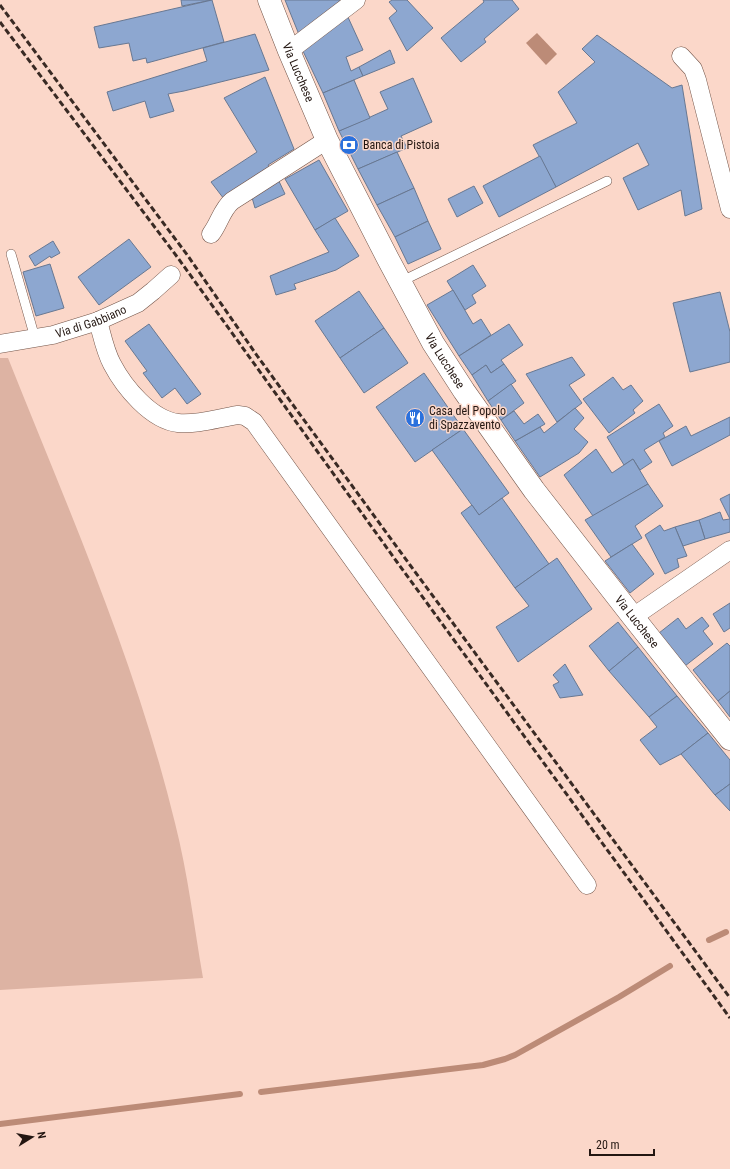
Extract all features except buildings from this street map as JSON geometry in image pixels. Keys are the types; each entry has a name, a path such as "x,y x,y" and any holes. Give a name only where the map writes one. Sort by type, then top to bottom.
{"street":[{"name":"Via Lucchese","path":"269,0 327,140 432,343 534,490 730,739"},
{"path":"289,51 356,0"},
{"path":"681,56 693,69 697,80 730,209"},
{"path":"211,234 228,204 327,140"},
{"name":"Via di Gabbiano","path":"0,344 65,332 98,321 138,303 171,275"},
{"path":"98,321 107,352 119,375 142,404 160,418 177,423 191,424 238,415 245,416 254,422 587,885"},
{"path":"633,617 730,550"}],"lane":[{"path":"400,282 607,181"},
{"path":"11,254 35,338"}],"shaded area":[{"path":"537,33 557,54 546,65 526,43"},
{"path":"0,358 8,358 100,588 141,704 159,763 180,842 203,978 0,990"}],"waterway":[{"path":"709,940 726,932"},
{"path":"261,1092 483,1065 505,1059 515,1055 619,997 670,966"},
{"path":"0,1124 240,1094"}],"railway":[{"path":"0,5 188,256 258,357 730,998"},
{"path":"0,22 178,258 397,562 730,1018"}],"place":[{"name":"Banca di Pistoia","path":"349,145"},
{"name":"Casa del Popolo di Spazzavento","path":"415,418"}]}
